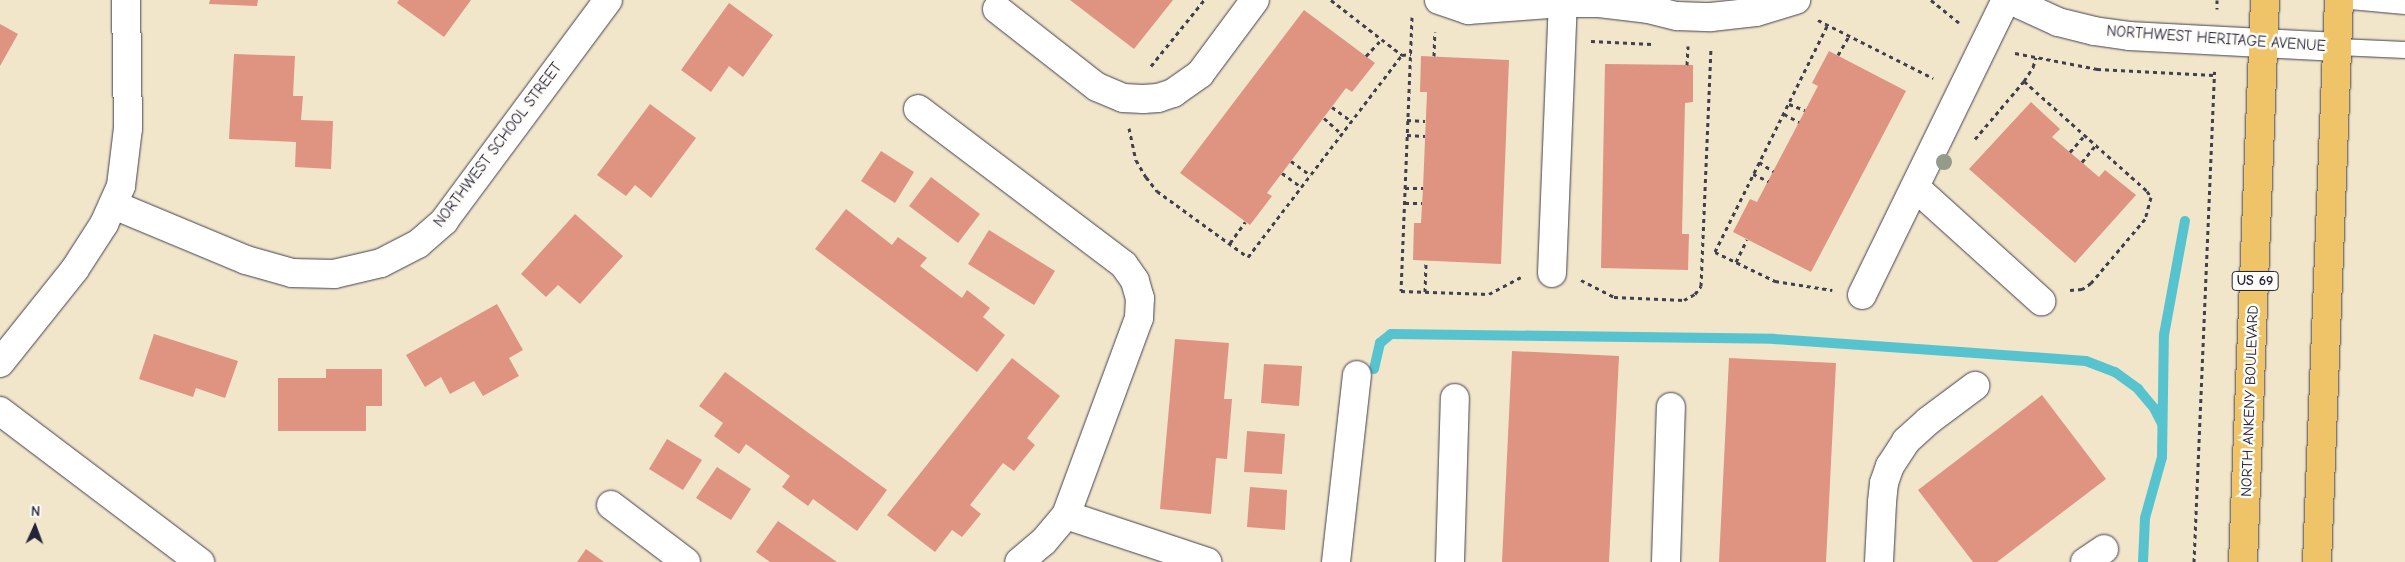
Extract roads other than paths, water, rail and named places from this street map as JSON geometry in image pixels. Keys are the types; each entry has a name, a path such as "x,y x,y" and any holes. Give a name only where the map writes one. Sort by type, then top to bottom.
{"main road":[{"name":"NORTH ANKENY BOULEVARD","path":"2243,562 2265,42 2265,0"},
{"path":"2316,562 2338,47 2338,0"}],"street":[{"path":"0,363 75,269 114,205 121,186 127,148 126,0"},
{"name":"NORTHWEST SCHOOL STREET","path":"114,205 246,260 292,273 334,274 381,263 418,244 444,221 608,0"},
{"path":"997,9 1107,93 1130,98 1158,98 1187,85 1200,74 1255,0"},
{"path":"1439,0 1468,10 1564,3 1606,4 1648,9 1677,16 1711,17 1806,9"},
{"path":"1862,295 1916,188 2006,0"},
{"name":"NORTHWEST HERITAGE AVENUE","path":"2010,0 2058,22 2094,31 2129,36 2217,39 2338,47"},
{"path":"1552,273 1564,3"},
{"path":"918,109 1124,265 1135,281 1140,298 1139,318 1066,515 1043,542 1019,562"},
{"path":"1916,188 2041,301"},
{"path":"1336,562 1357,375"},
{"path":"1879,562 1884,483 1890,466 1906,442 1920,428 1975,386"},
{"path":"1450,562 1455,398"},
{"path":"1666,562 1671,407"},
{"path":"0,411 200,562"},
{"path":"611,505 686,562"},
{"path":"1066,515 1207,562"}],"lane":[{"path":"2338,0 2405,6"},
{"path":"2338,47 2405,50"}],"waterway":[{"path":"2143,562 2145,518 2162,457 2164,335 2185,221"},
{"path":"1374,369 1380,343 1391,334 1774,339 1961,352 2086,361 2115,372 2138,389 2154,408 2162,424"}]}
